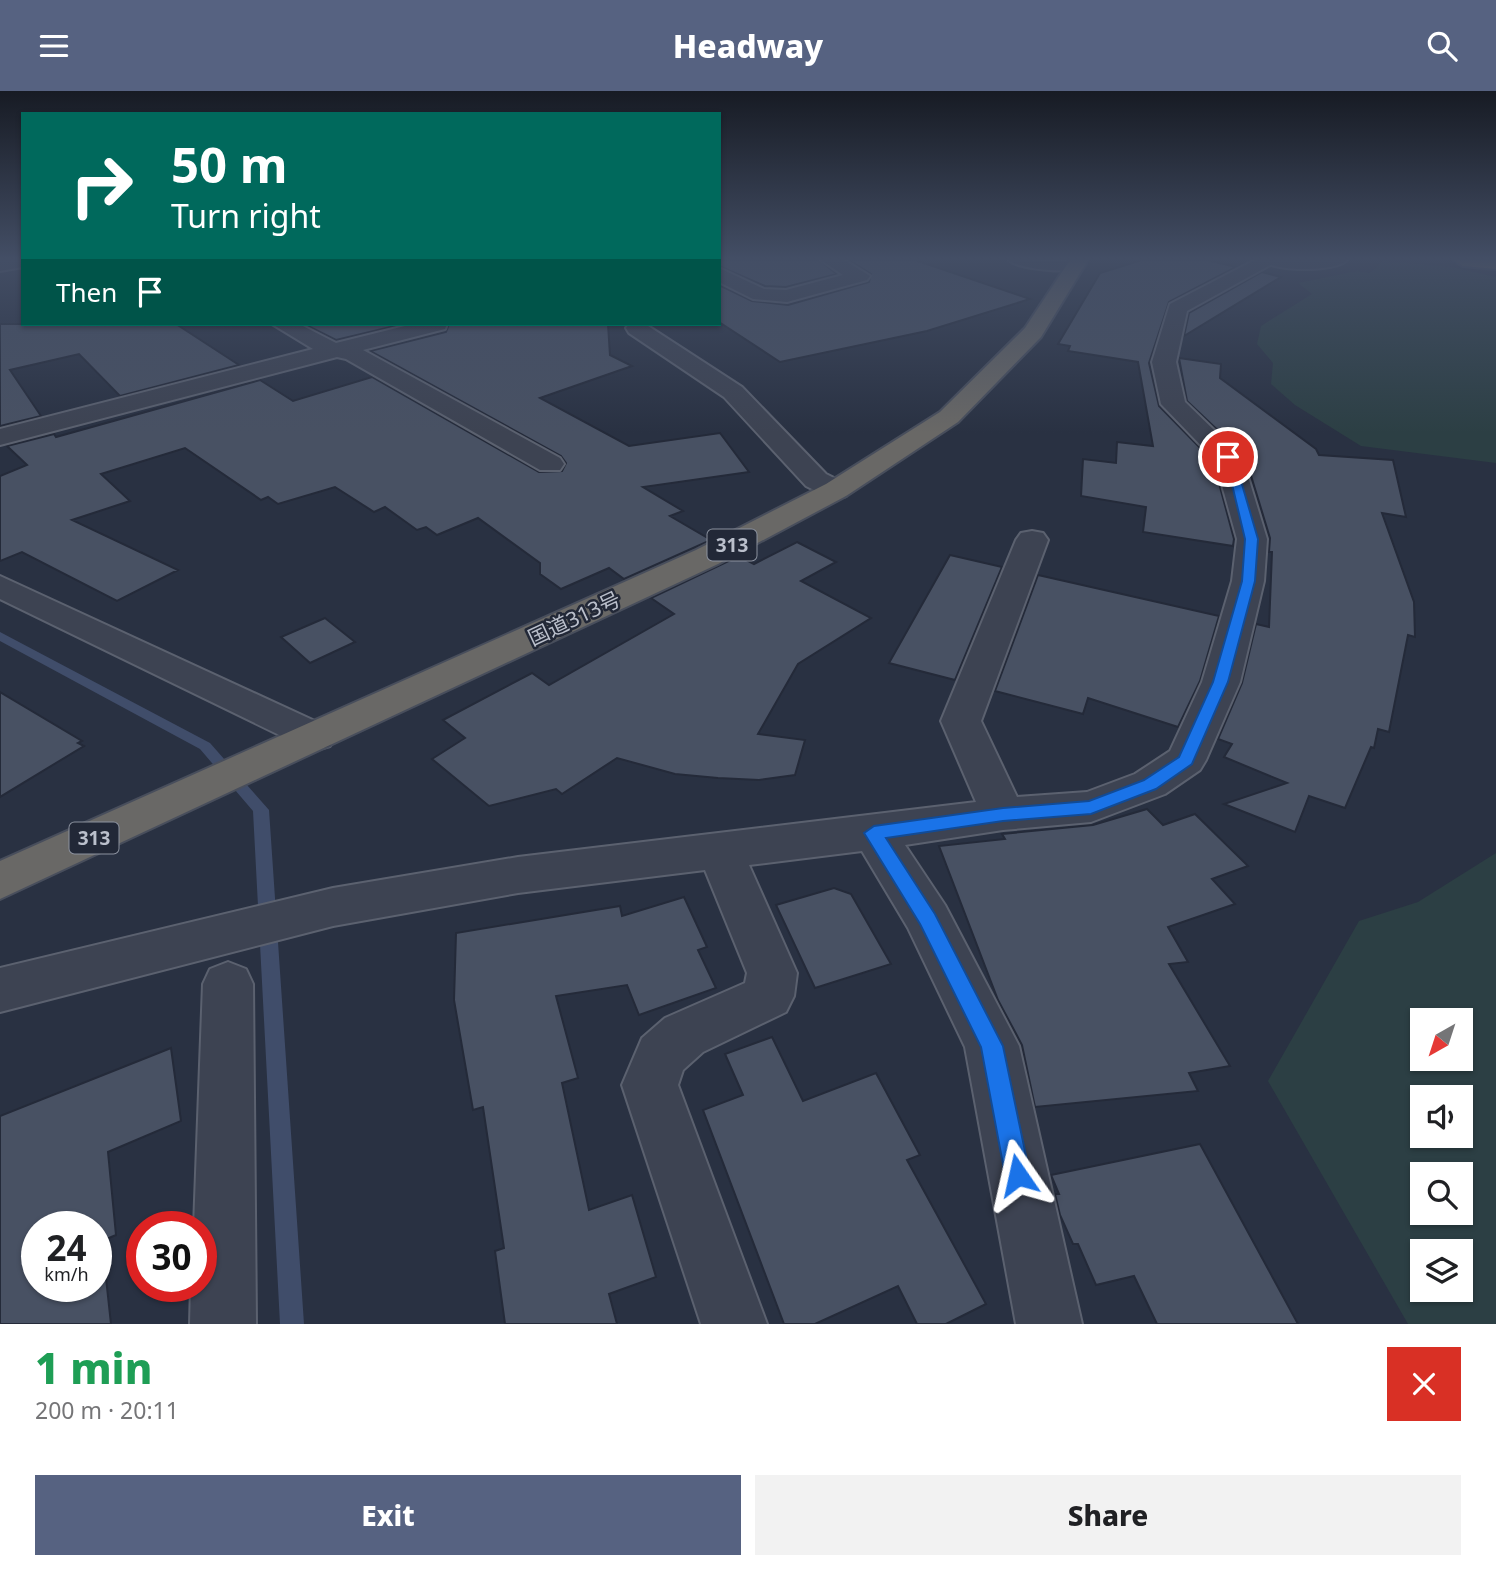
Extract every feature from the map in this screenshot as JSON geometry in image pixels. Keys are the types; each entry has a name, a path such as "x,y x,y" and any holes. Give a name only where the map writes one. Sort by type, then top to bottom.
{"highway":[{"name":"国道313号","path":"0,881 707,557 836,490 949,417 1033,332 1042,318"}],"street":[{"path":"0,990 244,927 333,907 518,875 874,833 1003,814 1091,807 1150,784 1186,760 1221,682 1248,581 1252,539 1228,457 1173,404 1164,362 1175,318"},
{"path":"287,326 339,350 354,354 550,464"},
{"path":"355,326 380,339"},
{"path":"0,437 429,326"},
{"path":"637,328 733,392 816,480 836,490"},
{"path":"1003,814 961,721 1032,540"},
{"path":"0,586 316,737"},
{"path":"874,833 928,919 992,1046 1049,1324"},
{"path":"720,851 772,973 768,996 684,1035 661,1055 650,1085 734,1324"},
{"path":"223,1324 228,983"}],"green space":[{"path":"1274,318 1496,318 1496,463 1361,446 1295,405 1271,384 1273,363 1257,344 1261,326"},
{"path":"1496,853 1496,1324 1408,1324 1268,1081 1359,921 1418,902"}],"building":[{"path":"721,318 970,318 927,331 780,362 721,323"},
{"path":"1074,318 1164,318 1149,363 1159,406 1213,461 1234,539 1233,546 1143,532 1146,507 1081,496 1083,459 1116,463 1117,442 1153,446 1138,362 1068,351 1070,346 1058,344"},
{"path":"1188,318 1214,318 1184,336"},
{"path":"0,324 179,326 239,365 120,396 79,354 10,370 41,416 0,426"},
{"path":"308,326 395,326 336,340"},
{"path":"448,326 608,326 610,355 632,366 540,398 629,446 720,433 749,472 643,487 683,511 670,516 711,540 624,579 609,568 561,589 540,574 540,563 478,518 437,535 426,527 417,530 385,507 374,512 335,487 278,504 268,497 261,500 185,448 101,474 130,501 72,520 178,570 117,601 22,552 0,561 0,476 27,465 7,446 54,434 56,437 260,380 293,401 372,377 539,472 562,471 566,463 561,456 370,351 446,332"},
{"path":"1179,358 1221,364 1220,378 1316,449 1319,455 1393,460 1406,517 1382,513 1414,602 1415,637 1408,635 1389,732 1378,729 1374,748 1371,747 1345,808 1309,796 1295,832 1224,804 1287,783 1224,757 1232,744 1218,739 1242,683 1256,624 1269,627 1272,552 1269,552 1270,538 1245,456 1187,401"},
{"path":"797,542 836,562 801,581 871,618 798,664 758,734 805,740 795,775 759,780 675,774 617,758 562,794 556,789 489,806 432,759 465,738 443,720 532,673 549,685 674,614 651,598 739,556 754,564"},
{"path":"950,555 1002,567 955,680 889,663"},
{"path":"1038,575 1219,616 1200,681 1178,727 1088,698 1083,714 995,691"},
{"path":"325,618 355,642 310,663 281,637"},
{"path":"0,692 82,741 78,743 84,746 0,797"},
{"path":"1147,809 1163,825 1195,814 1248,866 1212,879 1235,904 1168,927 1188,962 1169,964 1230,1066 1189,1073 1198,1091 1035,1107 1022,1045 998,1000 939,846 1005,839 1002,834 1093,825"},
{"path":"834,888 851,894 891,964 815,988 776,905"},
{"path":"684,897 707,947 698,950 716,988 639,1015 627,985 556,996 578,1078 562,1083 589,1210 632,1195 656,1277 609,1294 617,1324 505,1324 495,1251 504,1248 483,1107 473,1110 454,1000 456,933 620,906 622,916"},
{"path":"772,1037 803,1101 876,1073 920,1155 907,1160 986,1304 946,1324 917,1324 898,1286 815,1324 784,1324 703,1110 743,1095 725,1054"},
{"path":"171,1048 181,1121 108,1152 116,1235 112,1237 112,1211 21,1211 21,1302 109,1302 111,1324 0,1324 0,1116"},
{"path":"1200,1144 1298,1324 1157,1324 1134,1276 1096,1285 1078,1244 1073,1244 1060,1215 1055,1194 1059,1194 1051,1175"}],"waterway":[{"path":"0,636 205,746 261,810 292,1324"}],"route":[{"path":"1018,1175 992,1046 928,919 874,833 1003,814 1091,807 1150,784 1186,760 1221,682 1248,581 1252,539 1228,457"}]}
